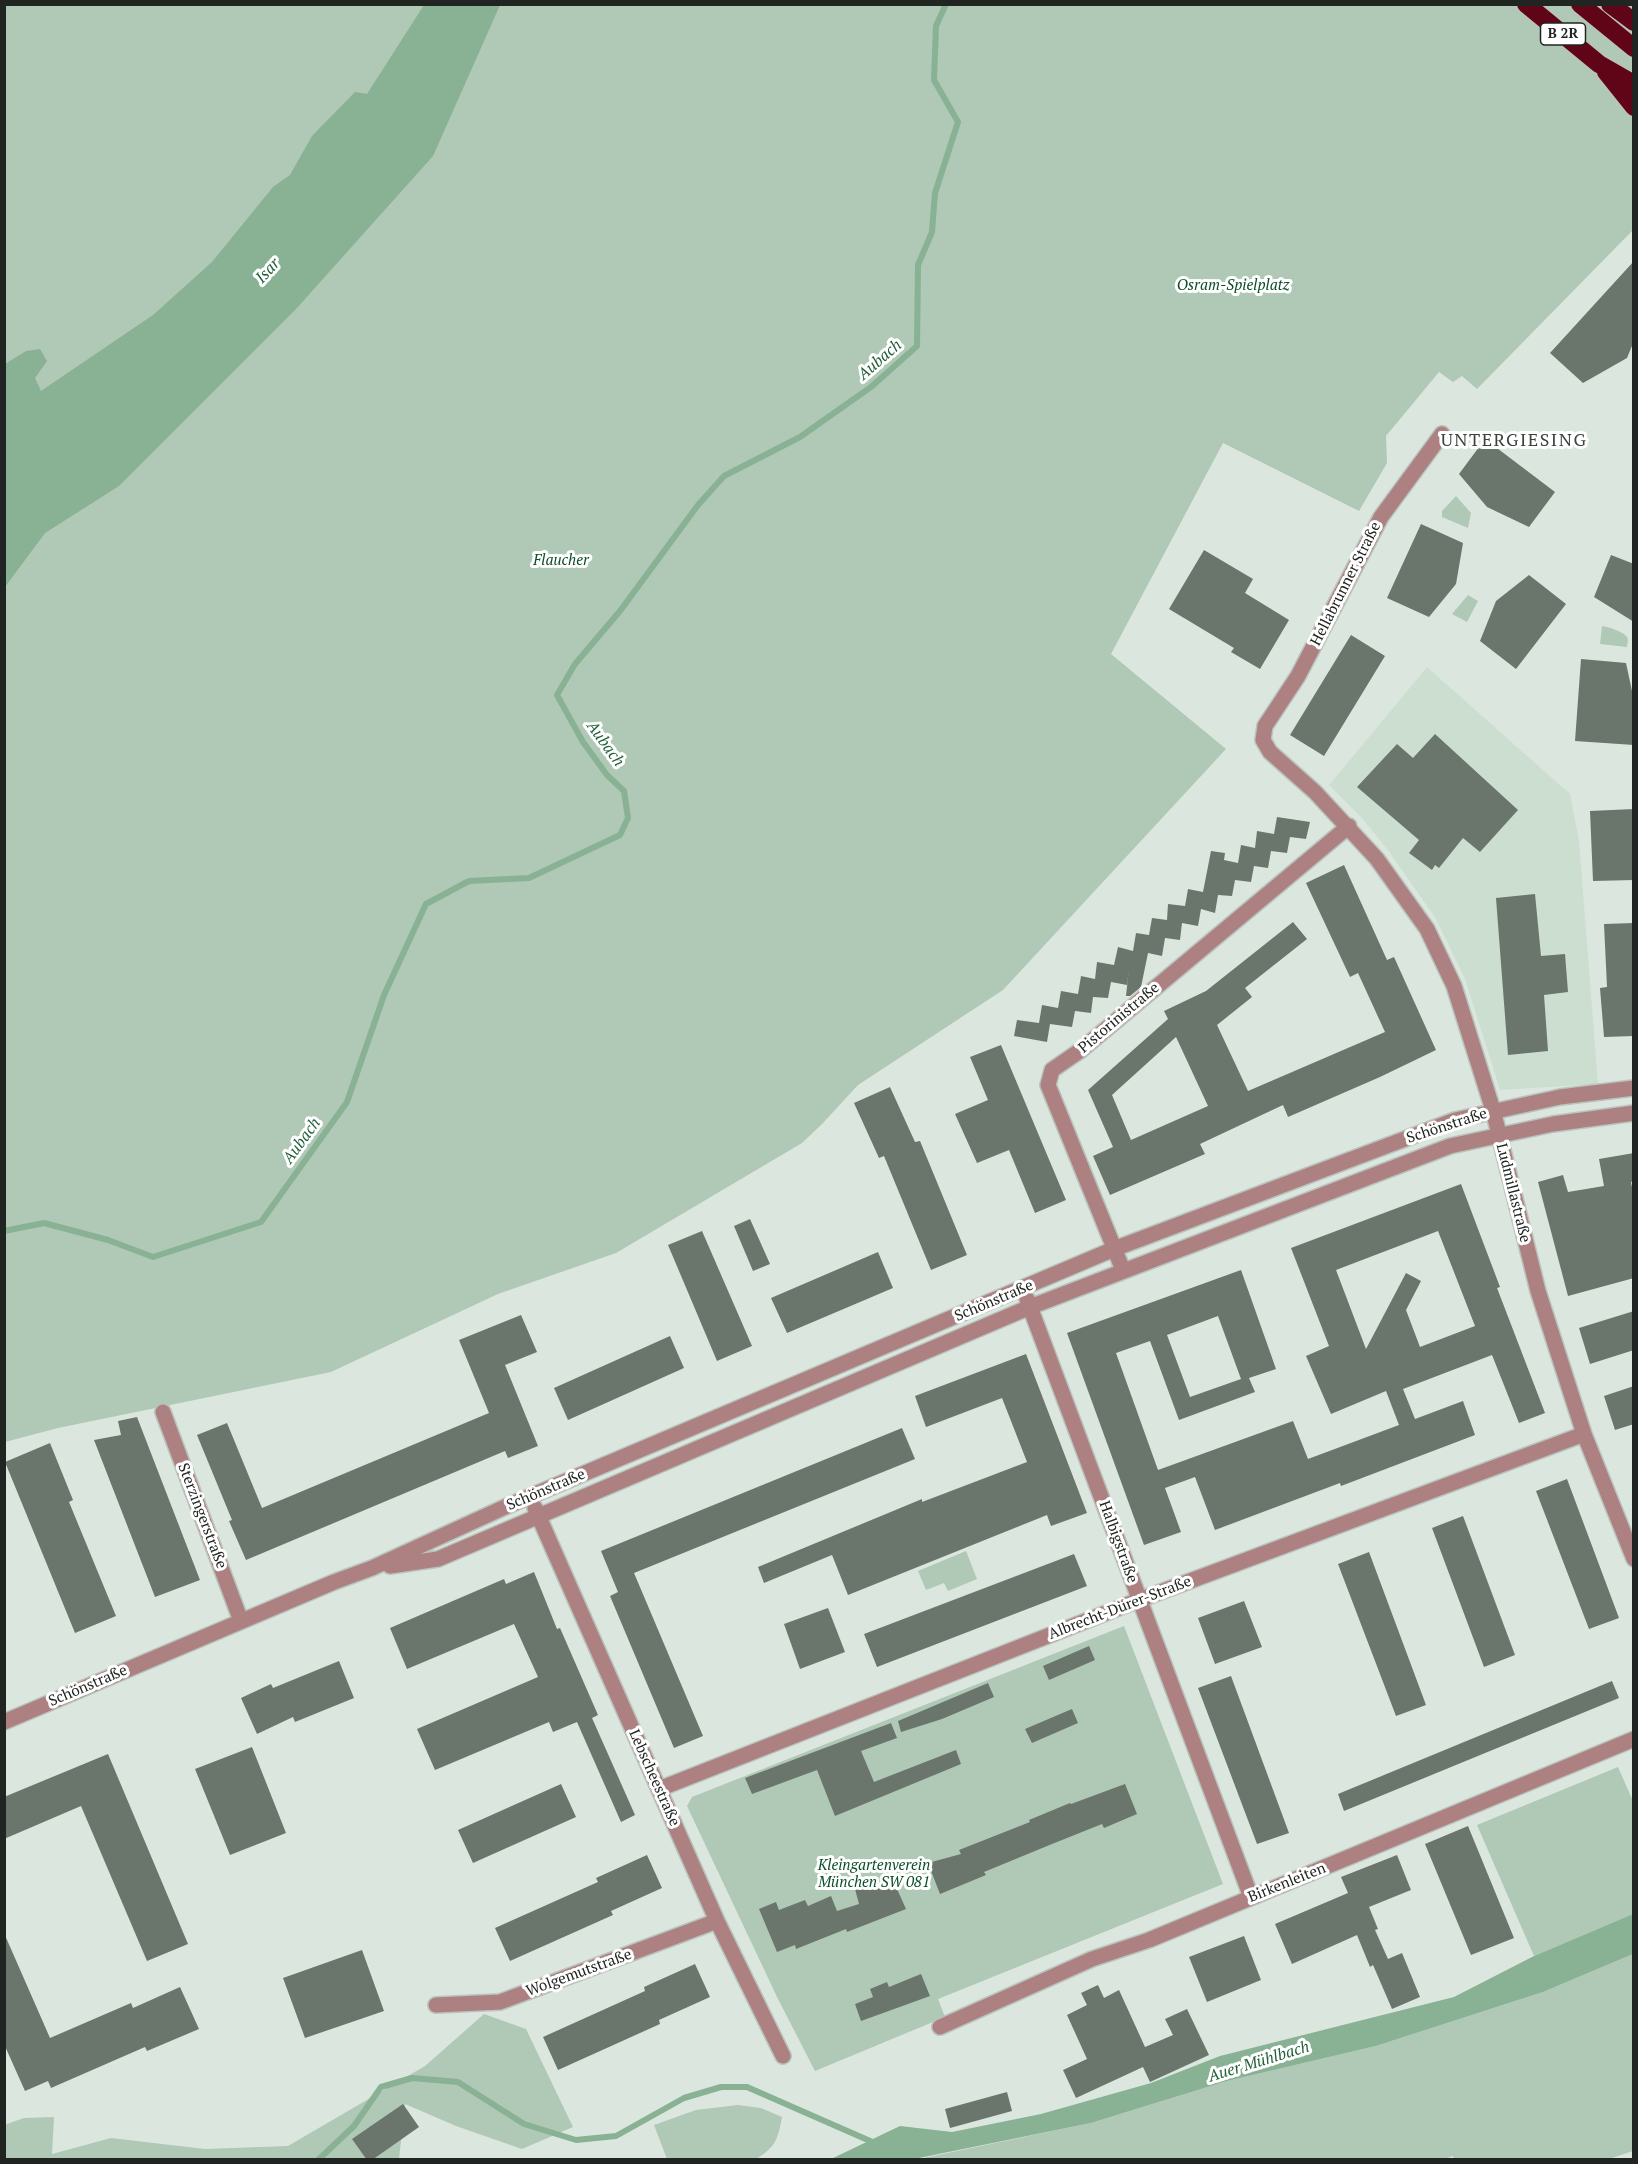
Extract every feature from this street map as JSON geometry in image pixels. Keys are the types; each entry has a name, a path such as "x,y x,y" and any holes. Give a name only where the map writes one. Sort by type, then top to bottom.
{"highway":[{"name":"B 2R","path":"1526,4 1599,64 1634,84"},
{"name":"B 2R","path":"1580,4 1634,48"},
{"path":"1610,4 1634,22"},
{"path":"1599,64 1634,106"}],"street":[{"name":"Hellabrunner Straße","path":"1263,740 1265,726 1298,676 1381,517 1442,434"},
{"name":"Ludmillastraße","path":"1263,740 1270,752 1315,792 1349,826 1377,859 1426,929 1454,986 1493,1110 1538,1291 1584,1434 1634,1559"},
{"name":"Pistorinistraße","path":"1123,1270 1048,1085 1052,1070 1081,1050 1349,826"},
{"name":"Schönstraße","path":"4,1722 372,1568 530,1497 1114,1249 1455,1120 1560,1097 1634,1088"},
{"name":"Schönstraße","path":"372,1568 438,1559 1030,1307 1450,1146 1553,1124 1634,1113"},
{"name":"Halbigstraße","path":"1023,1288 1251,1897"},
{"name":"Sterzingerstraße","path":"163,1412 241,1621"},
{"name":"Albrecht-Dürer-Straße","path":"659,1789 1139,1600 1584,1434"},
{"name":"Lebscheestraße","path":"530,1497 717,1921 783,2056"},
{"name":"Birkenleiten","path":"940,2026 1092,1959 1149,1941 1634,1738"},
{"name":"Wolgemutstraße","path":"436,2005 500,2002 717,1921"}],"shaded area":[{"path":"1427,667 1570,794 1579,841 1598,1084 1500,1090 1465,979 1436,919 1388,850 1361,817 1329,785"}],"green space":[{"name":"Flaucher","path":"5,5 1633,5 1633,230 1477,389 1462,376 1453,382 1439,372 1386,436 1387,463 1359,511 1223,443 1111,654 1226,749 1003,990 858,1085 802,1143 616,1253 498,1294 331,1372 58,1428 5,1442"},
{"path":"1456,496 1471,513 1468,528 1442,517 1442,511"},
{"path":"1468,595 1478,601 1467,622 1452,614"},
{"path":"1602,626 1625,635 1628,639 1627,647 1600,644"},
{"path":"966,1551 977,1579 948,1591 944,1583 926,1590 918,1571"},
{"name":"Kleingartenverein München SW 081","path":"1124,1626 1223,1884 938,1999 945,2017 815,2071 777,1997 687,1806 692,1797"},
{"path":"1618,1767 1633,1801 1633,1914 1534,1956 1477,1825"},
{"path":"1633,1954 1633,2151 1609,2159 1454,2160 1453,2156 1442,2160 914,2160 1091,2123 1227,2081 1376,2046 1543,1992"},
{"path":"484,2014 526,2029 573,2127 522,2149 456,2126 405,2104 399,2159 5,2160 4,2125 24,2118 54,2117 52,2154 111,2138 205,2149 288,2146 425,2066"},
{"path":"738,2105 761,2108 782,2117 775,2142 763,2155 756,2159 667,2159 654,2125 696,2110"}],"water":[{"name":"Isar","path":"424,5 500,5 433,156 296,309 119,486 45,533 5,587 5,364 26,351 40,349 47,361 35,378 41,391 153,315 212,262 273,187 290,175 312,136 355,92 367,94"},
{"name":"Auer Mühlbach","path":"1633,1914 1633,1954 1543,1992 1376,2046 1227,2081 1091,2123 914,2159 831,2159 900,2126 952,2132 1041,2114 1151,2083 1220,2056 1454,1997 1534,1956"}],"building":[{"path":"1634,261 1634,341 1627,358 1583,383 1550,353"},
{"path":"1485,439 1555,492 1529,527 1487,507 1459,474"},
{"path":"1421,524 1463,543 1456,584 1429,617 1387,598"},
{"path":"1204,550 1253,579 1245,593 1289,620 1260,669 1231,652 1234,648 1169,609"},
{"path":"1611,555 1634,564 1634,622 1594,597"},
{"path":"1529,575 1566,604 1516,669 1480,641 1496,601"},
{"path":"1351,635 1385,656 1324,756 1290,735"},
{"path":"1581,659 1626,663 1632,691 1634,691 1634,745 1575,741"},
{"path":"1435,734 1518,810 1480,852 1463,838 1439,868 1435,865 1432,870 1409,853 1419,840 1357,787 1397,744 1413,758"},
{"path":"1634,809 1634,880 1593,881 1590,811"},
{"path":"1277,817 1310,822 1306,839 1290,837 1287,853 1271,851 1268,868 1254,866 1251,882 1235,880 1232,896 1218,895 1215,913 1201,909 1198,926 1182,923 1180,940 1165,938 1162,956 1148,953 1141,987 1130,996 1126,996 1129,968 1127,985 1111,982 1108,998 1093,997 1091,1013 1075,1011 1072,1027 1050,1024 1047,1042 1014,1036 1017,1020 1039,1023 1042,1005 1058,1008 1061,991 1078,994 1081,976 1095,979 1097,962 1114,965 1118,947 1133,951 1136,933 1149,935 1152,918 1167,920 1168,904 1185,906 1188,889 1203,892 1211,851 1225,853 1224,860 1238,863 1241,845 1255,848 1257,831 1274,834"},
{"path":"1344,865 1387,960 1394,957 1436,1050 1288,1117 1283,1105 1200,1144 1205,1154 1110,1195 1093,1156 1113,1147 1088,1090 1168,1019 1164,1011 1206,991 1293,922 1307,939 1245,988 1252,997 1217,1025 1248,1091 1385,1032 1358,973 1350,977 1306,883","holes":["1176,1037 1208,1106 1131,1140 1112,1095"]},
{"path":"1535,894 1541,956 1565,954 1568,992 1544,995 1548,1051 1508,1055 1496,898"},
{"path":"1634,923 1634,1036 1604,1037 1600,988 1607,987 1604,924"},
{"path":"1001,1045 1066,1200 1035,1213 1009,1150 977,1163 955,1114 988,1100 970,1057"},
{"path":"890,1087 915,1142 920,1141 967,1255 931,1270 884,1156 879,1158 854,1103"},
{"path":"1634,1153 1634,1181 1631,1182 1634,1197 1634,1278 1568,1296 1538,1182 1563,1175 1568,1192 1604,1186 1599,1159"},
{"path":"1461,1184 1500,1287 1497,1288 1545,1413 1519,1423 1492,1355 1403,1389 1415,1419 1463,1401 1475,1435 1341,1486 1340,1483 1215,1530 1195,1477 1165,1488 1181,1532 1144,1545 1067,1333 1241,1270 1276,1369 1249,1378 1255,1392 1179,1420 1150,1341 1116,1353 1158,1470 1293,1421 1308,1459 1399,1425 1386,1391 1331,1414 1306,1356 1329,1346 1291,1248","holes":["1438,1231 1475,1326 1420,1347 1406,1310 1421,1281 1406,1273 1366,1349 1336,1270","1218,1316 1241,1379 1190,1397 1167,1335"]},
{"path":"750,1219 770,1264 753,1271 734,1226"},
{"path":"702,1231 752,1346 717,1361 668,1245"},
{"path":"878,1252 893,1288 787,1333 771,1298"},
{"path":"1634,1311 1634,1350 1590,1364 1579,1328"},
{"path":"521,1315 537,1352 505,1365 538,1446 508,1458 505,1451 246,1560 197,1435 227,1423 262,1508 489,1413 459,1340"},
{"path":"670,1336 684,1368 568,1420 554,1388"},
{"path":"1026,1354 1087,1513 1051,1526 1047,1515 848,1595 832,1555 764,1583 758,1567 922,1499 922,1502 1027,1462 1002,1398 926,1427 915,1396"},
{"path":"1634,1386 1634,1424 1615,1430 1604,1396"},
{"path":"137,1417 200,1580 155,1597 94,1440 121,1435 118,1421"},
{"path":"902,1428 915,1459 634,1573 703,1736 674,1748 610,1596 618,1592 601,1551"},
{"path":"50,1443 73,1500 69,1502 116,1616 75,1633 5,1462"},
{"path":"1567,1479 1619,1618 1589,1629 1536,1491"},
{"path":"1463,1516 1515,1655 1484,1667 1432,1528"},
{"path":"1369,1552 1426,1705 1396,1716 1338,1564"},
{"path":"1074,1554 1087,1586 877,1667 864,1634"},
{"path":"534,1572 557,1629 560,1628 598,1715 592,1718 635,1815 621,1822 577,1722 553,1732 549,1722 435,1770 417,1729 538,1677 514,1624 407,1669 390,1628 504,1579 506,1584"},
{"path":"1244,1601 1262,1647 1215,1664 1198,1618"},
{"path":"828,1608 845,1652 800,1669 784,1624"},
{"path":"1089,1646 1095,1660 1049,1680 1043,1666"},
{"path":"339,1661 354,1698 295,1722 293,1717 257,1734 241,1698 271,1684 273,1688"},
{"path":"1231,1676 1289,1833 1257,1844 1198,1688"},
{"path":"1612,1681 1619,1698 1344,1811 1338,1794"},
{"path":"988,1683 994,1697 942,1719 901,1732 898,1721"},
{"path":"1072,1709 1078,1723 1032,1743 1025,1729"},
{"path":"891,1723 897,1738 861,1751 874,1782 956,1750 961,1764 835,1816 817,1770 752,1794 745,1778"},
{"path":"252,1747 286,1833 230,1855 195,1769"},
{"path":"108,1754 188,1944 147,1961 81,1806 4,1839 4,1797"},
{"path":"561,1784 576,1817 473,1863 458,1830"},
{"path":"1125,1784 1137,1814 1104,1828 1102,1824 1052,1844 984,1872 986,1875 940,1894 928,1863 961,1854 959,1850 1030,1822 1029,1820"},
{"path":"1468,1826 1514,1938 1471,1955 1425,1844"},
{"path":"647,1855 662,1888 611,1911 613,1915 510,1961 495,1928 598,1882 596,1878"},
{"path":"1397,1855 1411,1890 1369,1907 1378,1929 1375,1930 1388,1959 1402,1953 1420,1997 1392,2009 1373,1965 1370,1967 1357,1935 1292,1964 1275,1924 1348,1893 1341,1877"},
{"path":"893,1880 906,1909 796,1949 795,1945 777,1952 759,1909 776,1902 779,1910 805,1900 808,1906 831,1896 837,1911 859,1904 855,1889 872,1882 874,1888"},
{"path":"4,1933 50,2038 131,2003 133,2008 180,1987 199,2029 147,2051 145,2047 51,2088 48,2081 25,2091 4,2044"},
{"path":"1244,1936 1261,1980 1207,2002 1189,1957"},
{"path":"362,1950 384,2011 305,2038 283,1978"},
{"path":"695,1964 710,1997 659,2020 660,2024 558,2070 543,2037 645,1991 644,1987"},
{"path":"921,1974 930,1996 861,2021 855,2004 873,1997 870,1989 887,1982 889,1987"},
{"path":"1098,1985 1104,1998 1119,1990 1145,2047 1173,2035 1165,2019 1187,2009 1209,2055 1150,2082 1143,2067 1076,2098 1063,2070 1087,2059 1067,2015 1087,2005 1081,1993"},
{"path":"1007,2092 1012,2111 950,2128 945,2109"},
{"path":"403,2104 419,2127 372,2160 367,2160 352,2139"}],"waterway":[{"name":"Aubach","path":"4,1231 44,1223 108,1240 153,1257 261,1222 347,1102 384,995 426,904 469,881 529,878 620,835 628,818 624,791 607,775 583,742 557,695 575,664 620,611 698,505 724,476 800,437 871,387 917,346 918,265 932,232 935,193 958,122 934,80 936,26 946,4"},
{"path":"318,2160 354,2126 381,2087 412,2078 458,2082 524,2124 576,2140 616,2136 684,2098 721,2087 747,2087 877,2144"}],"district":[{"name":"UNTERGIESING","path":"1514,441"}],"park label":[{"name":"Osram-Spielplatz","path":"1233,286"}]}
